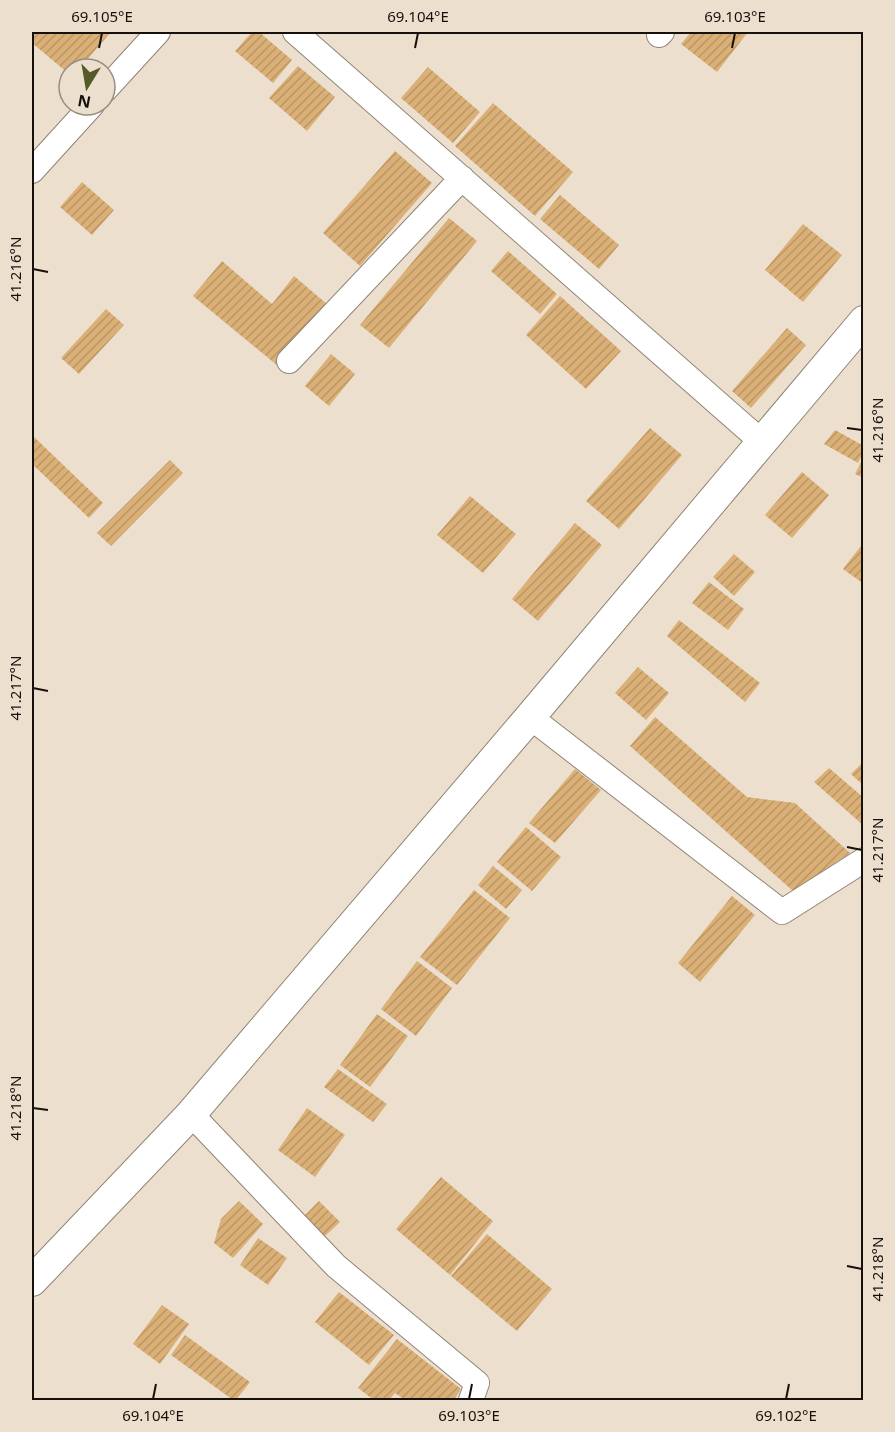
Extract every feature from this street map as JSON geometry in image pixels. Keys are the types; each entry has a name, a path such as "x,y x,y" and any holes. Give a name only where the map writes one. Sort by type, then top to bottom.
{"street":[{"path":"117,77 158,32"},
{"path":"295,32 762,442"},
{"path":"32,171 81,117"},
{"path":"289,361 462,178"},
{"path":"32,1281 191,1114 864,321"},
{"path":"530,717 782,912 864,860"},
{"path":"191,1114 336,1266 477,1383 471,1401"}],"building":[{"path":"32,32 111,32 89,57 57,57 57,64 32,43"},
{"path":"252,32 259,32 292,60 273,83 235,51"},
{"path":"691,32 748,32 717,72 681,44"},
{"path":"298,66 335,97 307,131 269,98"},
{"path":"428,67 480,112 453,143 401,98"},
{"path":"493,103 573,172 535,216 455,146"},
{"path":"395,151 432,183 360,266 323,233"},
{"path":"82,182 114,210 92,235 60,207"},
{"path":"560,195 619,245 599,269 540,219"},
{"path":"449,218 477,241 389,348 360,325"},
{"path":"803,224 842,255 803,302 765,270"},
{"path":"508,251 557,294 540,314 491,271"},
{"path":"222,261 272,304 294,276 328,305 278,366 193,296"},
{"path":"560,296 621,351 586,389 526,335"},
{"path":"106,309 124,325 79,374 61,358"},
{"path":"787,328 806,345 751,408 732,391"},
{"path":"331,354 355,374 329,406 305,386"},
{"path":"650,428 682,455 619,529 586,501"},
{"path":"835,430 864,446 858,463 824,444"},
{"path":"32,435 103,503 89,518 32,464"},
{"path":"864,456 864,478 855,474"},
{"path":"170,460 183,473 111,546 97,533"},
{"path":"802,472 829,495 792,538 765,515"},
{"path":"470,496 516,534 483,573 437,535"},
{"path":"575,523 602,545 538,621 512,599"},
{"path":"864,542 864,584 843,569"},
{"path":"734,554 755,572 734,596 713,577"},
{"path":"709,582 744,609 728,630 692,603"},
{"path":"679,620 760,683 745,702 667,636"},
{"path":"638,667 669,693 646,720 615,693"},
{"path":"655,717 747,797 795,803 850,853 793,891 630,746"},
{"path":"864,761 864,786 851,774"},
{"path":"829,768 864,798 864,826 814,782"},
{"path":"575,769 601,790 555,843 529,823"},
{"path":"526,827 561,857 532,891 497,862"},
{"path":"493,866 522,890 506,909 478,885"},
{"path":"474,890 510,918 457,985 420,957"},
{"path":"732,896 755,915 700,982 678,963"},
{"path":"417,961 452,988 416,1036 381,1009"},
{"path":"377,1014 408,1036 370,1087 340,1065"},
{"path":"338,1069 387,1104 373,1122 324,1087"},
{"path":"307,1108 345,1135 315,1177 278,1150"},
{"path":"441,1177 493,1221 450,1275 396,1229"},
{"path":"239,1201 263,1224 233,1258 214,1243 221,1219"},
{"path":"319,1201 340,1222 324,1237 304,1216"},
{"path":"487,1234 552,1289 517,1331 451,1276"},
{"path":"258,1238 287,1258 268,1285 240,1265"},
{"path":"339,1292 394,1335 369,1365 315,1322"},
{"path":"162,1305 189,1324 160,1364 133,1344"},
{"path":"185,1335 250,1382 236,1400 171,1355"},
{"path":"397,1339 461,1389 454,1400 405,1400 395,1393 389,1400 374,1400 358,1388"}]}
